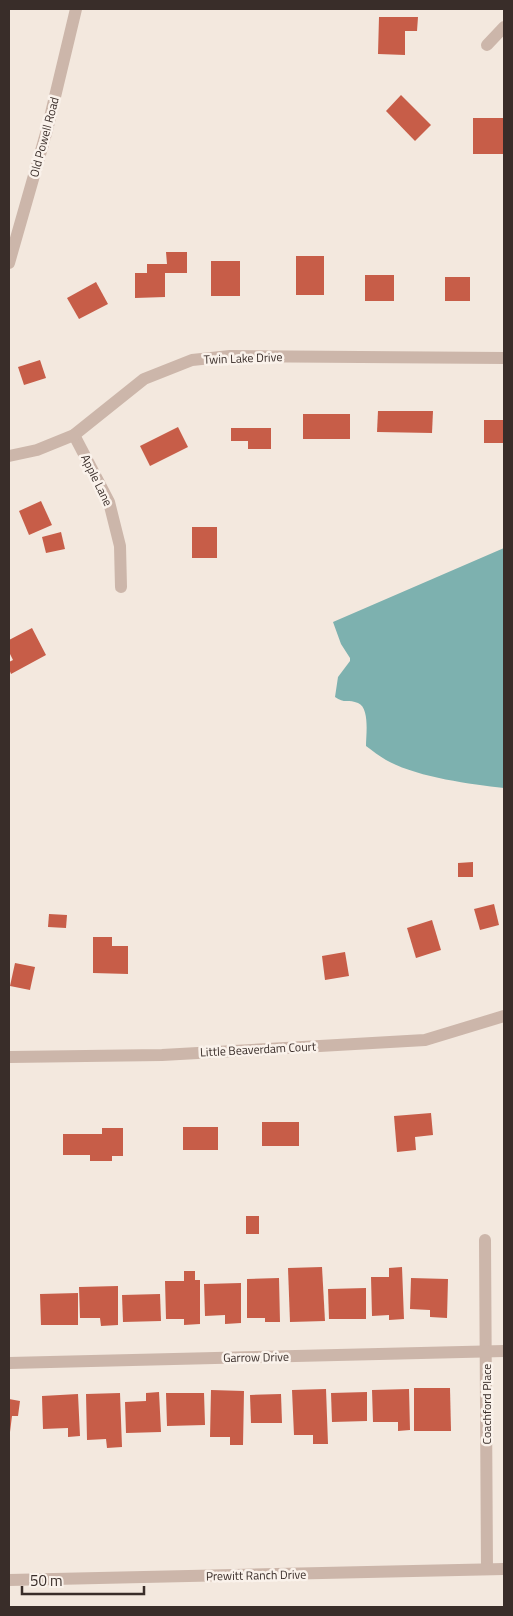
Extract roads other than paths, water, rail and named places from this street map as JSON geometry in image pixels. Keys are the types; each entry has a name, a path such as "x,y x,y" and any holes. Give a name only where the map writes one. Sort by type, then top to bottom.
{"street":[{"name":"Old Powell Road","path":"9,263 11,250 47,130 76,9"},
{"path":"487,46 504,27"},
{"name":"Twin Lake Drive","path":"9,456 37,450 74,434 144,379 192,360 230,356 504,358"},
{"name":"Apple Lane","path":"74,434 109,502 120,546 121,587"},
{"name":"Little Beaverdam Court","path":"9,1057 162,1055 425,1040 504,1016"},
{"name":"Coachford Place","path":"485,1240 487,1569"},
{"name":"Garrow Drive","path":"9,1363 504,1351"},
{"name":"Prewitt Ranch Drive","path":"9,1580 504,1569"}],"water":[{"path":"504,548 504,788 459,782 427,775 398,766 386,760 366,746 366,716 362,706 355,702 335,697 338,677 350,661 350,658 341,644 333,622"}]}
